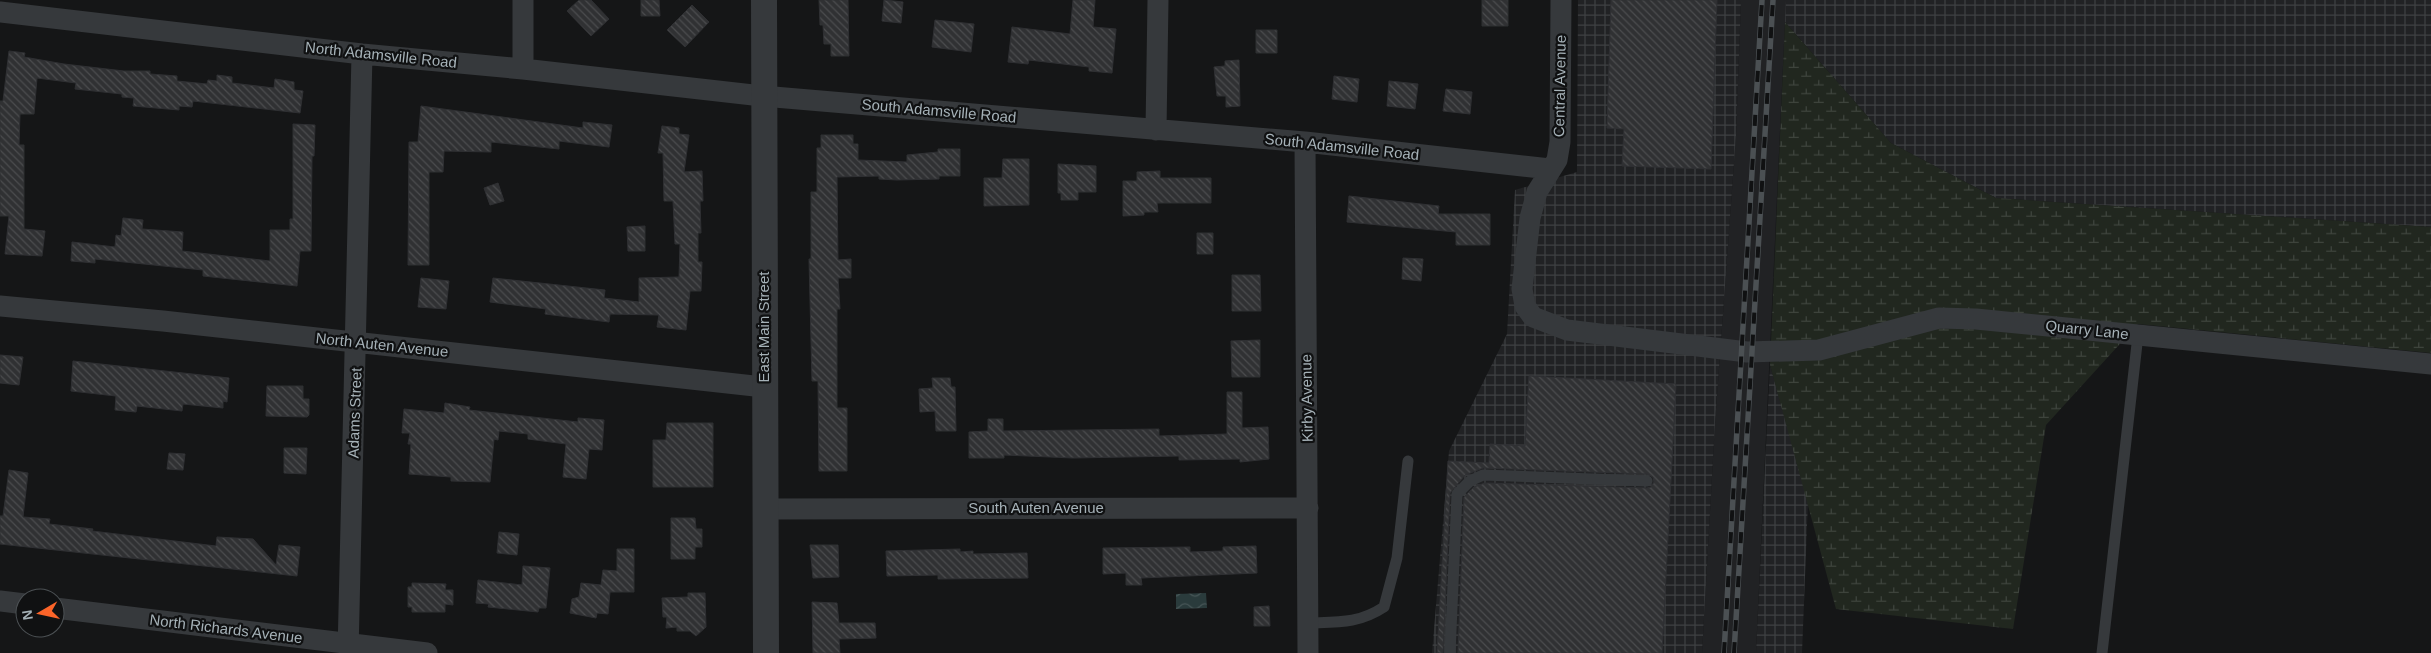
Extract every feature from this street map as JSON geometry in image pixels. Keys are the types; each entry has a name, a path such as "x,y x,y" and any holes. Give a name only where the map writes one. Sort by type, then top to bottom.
{"street":[{"path":"523,0 523,69"},
{"name":"East Main Street","path":"764,0 762,96 766,653"},
{"path":"1156,130 1158,0"},
{"name":"Central Avenue","path":"1550,169 1557,160 1560,142 1561,0"},
{"name":"North Adamsville Road","path":"0,12 362,54 523,69 762,96"},
{"name":"Adams Street","path":"348,648 357,342 362,54"},
{"name":"South Adamsville Road","path":"762,96 1304,142 1550,169"},
{"name":"Kirby Avenue","path":"1304,142 1308,653"},
{"name":"Quarry Lane","path":"1550,169 1537,192 1530,218 1522,289 1525,306 1533,317 1567,330 1747,352 1819,350 1939,318 1976,319 2431,364"},
{"name":"North Auten Avenue","path":"0,306 357,342 764,387"},
{"name":"South Auten Avenue","path":"765,509 1308,508"},
{"path":"0,601 15,603"},
{"name":"North Richards Avenue","path":"65,609 348,648 427,653"}],"lane":[{"path":"2102,653 2138,335"},
{"path":"1308,623 1347,622 1368,617 1384,607 1397,558 1408,461"},
{"path":"1450,653 1457,494 1470,481 1483,476 1647,480"}],"shaded area":[{"path":"1578,0 1741,0 1736,135 1715,423 1702,653 1432,653 1449,451 1507,334 1515,190 1577,172"},
{"path":"1741,0 1799,0 1785,22 1756,653 1702,653 1715,423 1736,135"},
{"path":"1786,0 2431,0 2431,227 1996,198 1891,143 1785,22"},
{"path":"1770,365 1808,500 1802,653 1756,653"}],"green space":[{"path":"1785,22 1891,143 1996,198 2431,227 2431,353 2138,324 2046,425 2013,629 1836,609 1770,365"}],"water":[{"path":"1206,593 1207,608 1176,609 1176,594"}],"building":[{"path":"579,0 591,0 609,19 591,36 567,11"},
{"path":"641,0 659,0 660,16 641,16"},
{"path":"819,0 848,0 849,56 831,56 831,44 824,44 823,25 820,25"},
{"path":"884,0 903,2 901,23 882,21"},
{"path":"1073,0 1095,0 1093,27 1116,29 1112,73 1089,71 1089,67 1029,60 1028,64 1008,62 1012,27 1070,34"},
{"path":"1482,0 1508,0 1508,26 1482,26"},
{"path":"1611,0 1717,0 1711,169 1622,166 1624,129 1607,128"},
{"path":"692,5 709,22 685,47 667,30"},
{"path":"935,20 974,24 971,52 932,47"},
{"path":"1256,30 1277,30 1277,53 1256,53"},
{"path":"9,51 25,53 24,57 64,64 124,71 150,71 150,74 177,76 177,81 207,84 208,80 217,81 217,75 232,77 232,83 274,88 275,79 294,82 294,90 303,91 300,113 193,101 192,107 179,106 179,110 133,106 134,98 122,97 122,94 75,89 76,83 37,78 34,114 20,114 19,145 24,145 24,229 45,231 42,256 5,254 9,216 0,216 0,101 3,101"},
{"path":"1239,60 1240,106 1226,107 1226,96 1217,96 1214,67 1225,66 1225,61"},
{"path":"1334,76 1359,79 1357,102 1332,99"},
{"path":"1389,81 1418,84 1415,109 1387,106"},
{"path":"1446,89 1472,92 1470,114 1443,111"},
{"path":"421,106 583,128 583,122 612,125 609,147 559,141 559,149 491,142 491,152 444,151 443,172 429,172 429,265 408,265 409,142 418,142"},
{"path":"293,124 315,125 314,156 312,156 311,251 300,251 297,286 203,276 203,270 95,259 95,263 71,261 72,242 115,247 116,235 121,236 123,218 143,220 142,229 183,232 182,251 270,261 270,230 290,230 290,219 293,219"},
{"path":"662,126 679,128 679,134 689,135 684,172 702,171 703,201 700,201 701,233 698,233 698,262 702,262 701,291 690,291 686,330 657,327 659,315 610,314 609,322 545,314 546,309 490,302 493,278 605,290 604,298 639,302 639,278 679,277 680,244 675,244 673,201 664,201 663,153 658,153"},
{"path":"821,135 853,135 853,144 858,144 858,160 907,162 907,155 938,152 938,149 960,149 960,176 939,176 939,179 897,180 879,179 879,176 837,177 838,260 851,259 851,278 838,278 840,309 837,309 837,408 847,408 847,471 819,471 818,381 812,381 809,259 811,259 811,192 817,192 817,148 821,148"},
{"path":"1003,159 1029,159 1029,205 984,206 984,178 1002,178"},
{"path":"1058,164 1096,166 1096,192 1078,192 1078,200 1061,200 1061,193 1058,193"},
{"path":"1160,171 1160,178 1211,178 1211,203 1157,203 1158,212 1144,212 1144,215 1123,216 1123,181 1137,181 1137,172"},
{"path":"498,183 504,201 490,205 484,188"},
{"path":"1349,196 1439,206 1438,214 1490,214 1490,245 1456,245 1456,232 1347,222"},
{"path":"645,226 645,251 628,251 627,227"},
{"path":"1197,233 1213,233 1213,254 1197,254"},
{"path":"1403,258 1423,259 1421,281 1402,279"},
{"path":"1232,275 1260,275 1261,311 1232,311"},
{"path":"421,278 449,281 446,309 418,307"},
{"path":"1260,340 1260,377 1232,377 1231,341"},
{"path":"0,355 23,357 19,385 0,383"},
{"path":"73,361 229,378 227,402 223,401 223,408 183,404 182,411 137,406 136,412 115,410 116,396 71,391"},
{"path":"1529,376 1676,384 1662,653 1458,653 1464,497 1474,487 1485,483 1647,488 1651,487 1654,482 1653,477 1647,474 1483,468 1465,475 1450,493 1443,653 1437,653 1448,461 1489,463 1490,444 1525,446"},
{"path":"932,378 950,378 951,387 955,387 956,431 936,431 935,411 920,412 919,389 933,388"},
{"path":"267,386 303,386 303,399 309,399 309,415 307,417 266,416"},
{"path":"1227,392 1242,392 1242,428 1268,427 1269,459 1240,462 1240,459 1179,460 1179,456 1073,458 1004,455 1004,458 969,458 969,432 988,431 988,419 1003,419 1003,431 1159,429 1159,436 1227,434"},
{"path":"445,403 470,407 469,410 578,422 578,418 604,420 602,450 589,449 586,479 563,477 566,444 528,439 528,434 499,431 498,440 494,439 490,482 451,481 451,477 409,474 411,444 408,444 410,433 402,433 404,409 444,413"},
{"path":"667,423 713,423 713,487 653,487 653,440 666,440"},
{"path":"284,448 307,448 306,474 284,473"},
{"path":"169,453 185,454 183,470 167,469"},
{"path":"9,470 28,473 23,517 50,519 49,524 93,529 92,531 216,546 217,537 253,539 276,565 279,545 300,547 297,576 0,544 0,516 3,516"},
{"path":"671,518 695,518 696,529 702,529 702,547 695,547 695,559 671,559"},
{"path":"499,532 519,534 517,555 497,553"},
{"path":"810,545 838,545 839,577 813,578"},
{"path":"1256,546 1257,573 1141,578 1142,585 1126,585 1126,573 1103,574 1103,548 1190,547 1190,552 1223,551 1223,547"},
{"path":"617,549 634,549 634,592 610,592 608,614 597,613 596,618 570,613 572,599 579,597 581,583 601,585 603,570 617,571"},
{"path":"960,549 960,552 973,551 973,554 1027,553 1028,578 938,579 938,575 887,576 886,551"},
{"path":"523,566 550,568 546,608 539,608 538,612 488,607 489,604 476,603 478,580 522,585"},
{"path":"412,583 446,584 445,590 453,590 453,605 445,604 445,612 412,612 412,607 408,607 408,587 412,587"},
{"path":"688,593 705,593 706,627 696,636 690,631 677,631 677,627 666,628 667,617 663,617 662,598 688,597"},
{"path":"812,602 837,603 839,623 875,623 876,638 839,639 840,653 813,653"},
{"path":"1269,606 1270,626 1254,626 1254,607"}],"railway":[{"path":"1724,653 1762,0"},
{"path":"1734,653 1773,0"}]}
